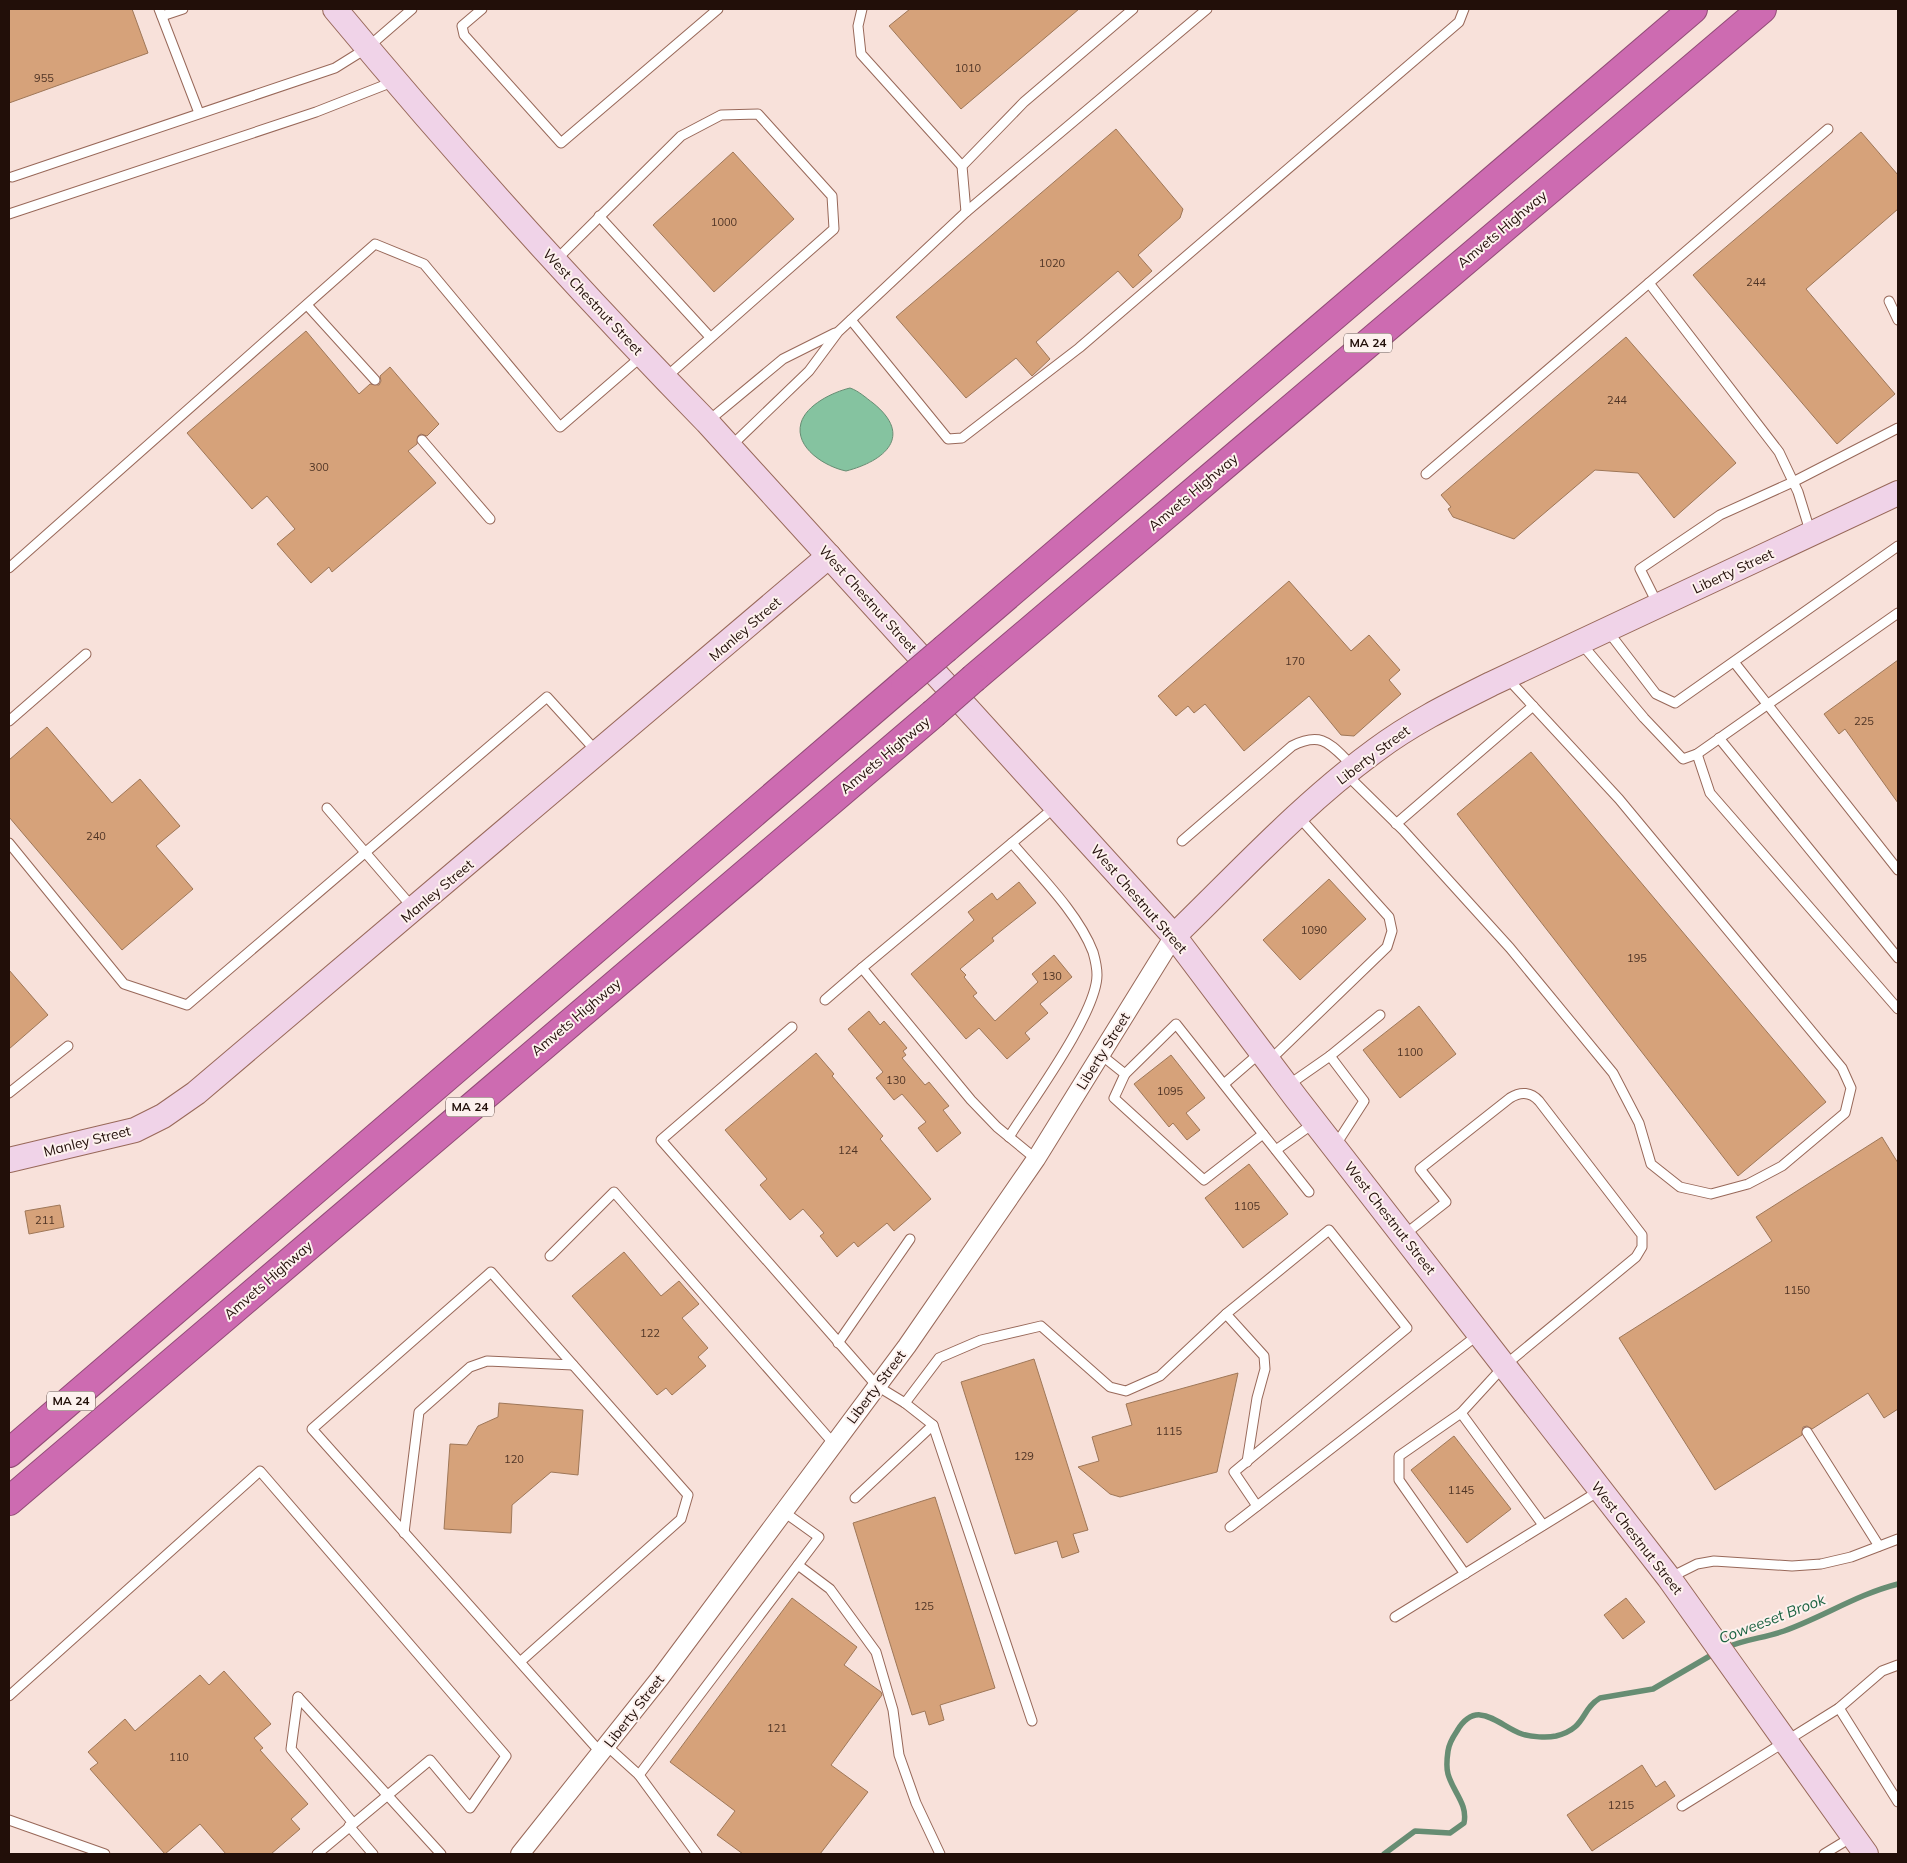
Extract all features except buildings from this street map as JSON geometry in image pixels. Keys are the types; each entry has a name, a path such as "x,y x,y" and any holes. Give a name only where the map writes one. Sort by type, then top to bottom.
{"highway":[{"name":"MA 24","path":"9,1453 905,683 1694,9"},
{"name":"Amvets Highway","path":"9,1501 1762,9"},
{"path":"9,1432 132,1348"},
{"path":"9,1519 133,1396"}],"main road":[{"name":"West Chestnut Street","path":"335,9 395,81 555,260 730,447 1174,936 1334,1147 1669,1578 1860,1845"},
{"name":"Liberty Street","path":"1174,936 1298,816 1350,770 1429,715 1898,493"},
{"name":"Manley Street","path":"9,1160 120,1135 163,1116 196,1094 599,754 829,556"}],"street":[{"name":"Liberty Street","path":"520,1854 604,1750 877,1386 1036,1159 1174,936"}],"lane":[{"path":"183,9 161,13 199,113"},
{"path":"12,177 335,68 367,48 412,9"},
{"path":"482,9 462,26 464,35 561,143 718,9"},
{"path":"862,9 858,26 861,54 962,166 966,212"},
{"path":"962,166 1024,102 1134,9"},
{"path":"730,447 810,371 838,332 966,212 1207,9"},
{"path":"851,320 948,439 962,438 1086,342 1459,22 1464,9"},
{"path":"9,214 316,112 395,81"},
{"path":"555,260 681,136 720,115 758,114 832,196 834,229 664,378"},
{"path":"1426,474 1828,129"},
{"path":"599,216 710,337"},
{"path":"9,568 375,244 424,264 560,427 642,355"},
{"path":"1649,283 1779,452 1793,482 1811,534"},
{"path":"1889,300 1898,320"},
{"path":"307,304 374,380"},
{"path":"707,422 783,359 838,332"},
{"path":"1658,605 1640,569 1720,515 1793,482 1898,428"},
{"path":"422,440 490,519"},
{"path":"1607,630 1656,694 1675,703 1898,546"},
{"path":"1580,642 1644,718 1683,760 1697,754 1898,614"},
{"path":"9,721 86,654"},
{"path":"1734,662 1898,870"},
{"path":"1182,841 1292,746 1308,738 1326,742 1396,824 1510,948 1612,1073 1639,1122 1651,1164 1680,1187 1711,1194 1748,1184 1782,1166 1845,1113 1851,1088 1842,1068 1619,799 1506,677"},
{"path":"9,843 124,984 187,1004 547,697 599,754"},
{"path":"1396,824 1533,706"},
{"path":"1719,738 1898,958"},
{"path":"1697,754 1710,793 1898,1008"},
{"path":"825,1000 1056,806"},
{"path":"327,808 415,910"},
{"path":"1224,1084 1265,1057 1386,947 1392,931 1389,917 1298,816"},
{"path":"1009,1137 1078,1029 1092,997 1097,975 1093,953 1080,926 1012,843"},
{"path":"862,968 971,1100 1009,1137 1036,1159"},
{"path":"1287,1086 1330,1056 1380,1015"},
{"path":"1263,1134 1204,1180 1114,1098 1125,1074 1176,1024 1309,1192"},
{"path":"792,1027 661,1140 877,1386 905,1403 933,1425 1032,1721"},
{"path":"9,1093 68,1046"},
{"path":"1100,1054 1125,1074"},
{"path":"1330,1056 1364,1101 1334,1147"},
{"path":"1404,1236 1446,1202 1420,1169 1514,1095 1526,1093 1537,1098 1639,1228 1643,1243 1636,1257 1504,1366 1461,1413 1398,1456 1399,1480 1465,1574"},
{"path":"1276,1150 1315,1122"},
{"path":"550,1256 614,1192 834,1444"},
{"path":"905,1403 939,1358 981,1340 1041,1326 1110,1387 1126,1391 1160,1376 1226,1314 1329,1230 1406,1328 1234,1472 1257,1506"},
{"path":"838,1342 910,1239"},
{"path":"520,1662 681,1519 688,1495 491,1272 312,1429 520,1662 604,1750 639,1775 698,1854"},
{"path":"1226,1314 1264,1356 1265,1369 1257,1398 1246,1462"},
{"path":"1230,1527 1480,1334"},
{"path":"404,1533 419,1412 470,1367 487,1361 573,1365"},
{"path":"1461,1413 1543,1525"},
{"path":"855,1498 933,1425"},
{"path":"1807,1432 1879,1546"},
{"path":"9,1696 260,1471 506,1756 470,1808 430,1760 317,1854"},
{"path":"1395,1617 1600,1490"},
{"path":"639,1775 819,1537 784,1512"},
{"path":"1669,1578 1706,1562 1792,1566 1821,1564 1852,1557 1898,1539"},
{"path":"798,1565 830,1589 876,1652 893,1710 899,1755 916,1803 940,1854"},
{"path":"1682,1806 1839,1708 1882,1670 1898,1665"},
{"path":"373,1854 292,1749 298,1697 441,1854"},
{"path":"1839,1708 1898,1802"},
{"path":"9,1820 105,1854"},
{"path":"1824,1854 1860,1845"}],"shaded area":[{"path":"850,388 873,403 885,415 892,426 893,436 890,446 882,454 860,467 846,471 821,461 813,455 802,440 800,432 804,416 814,405 828,396"}],"waterway":[{"name":"Coweeset Brook","path":"1725,1648 1784,1631 1883,1588 1898,1584"},
{"name":"Coweeset Brook","path":"1384,1854 1415,1831 1450,1833 1464,1823 1464,1810 1450,1780 1447,1760 1450,1743 1465,1721 1472,1716 1488,1717 1526,1735 1556,1736 1566,1733 1578,1724 1589,1708 1600,1698 1653,1689 1715,1653"}]}
